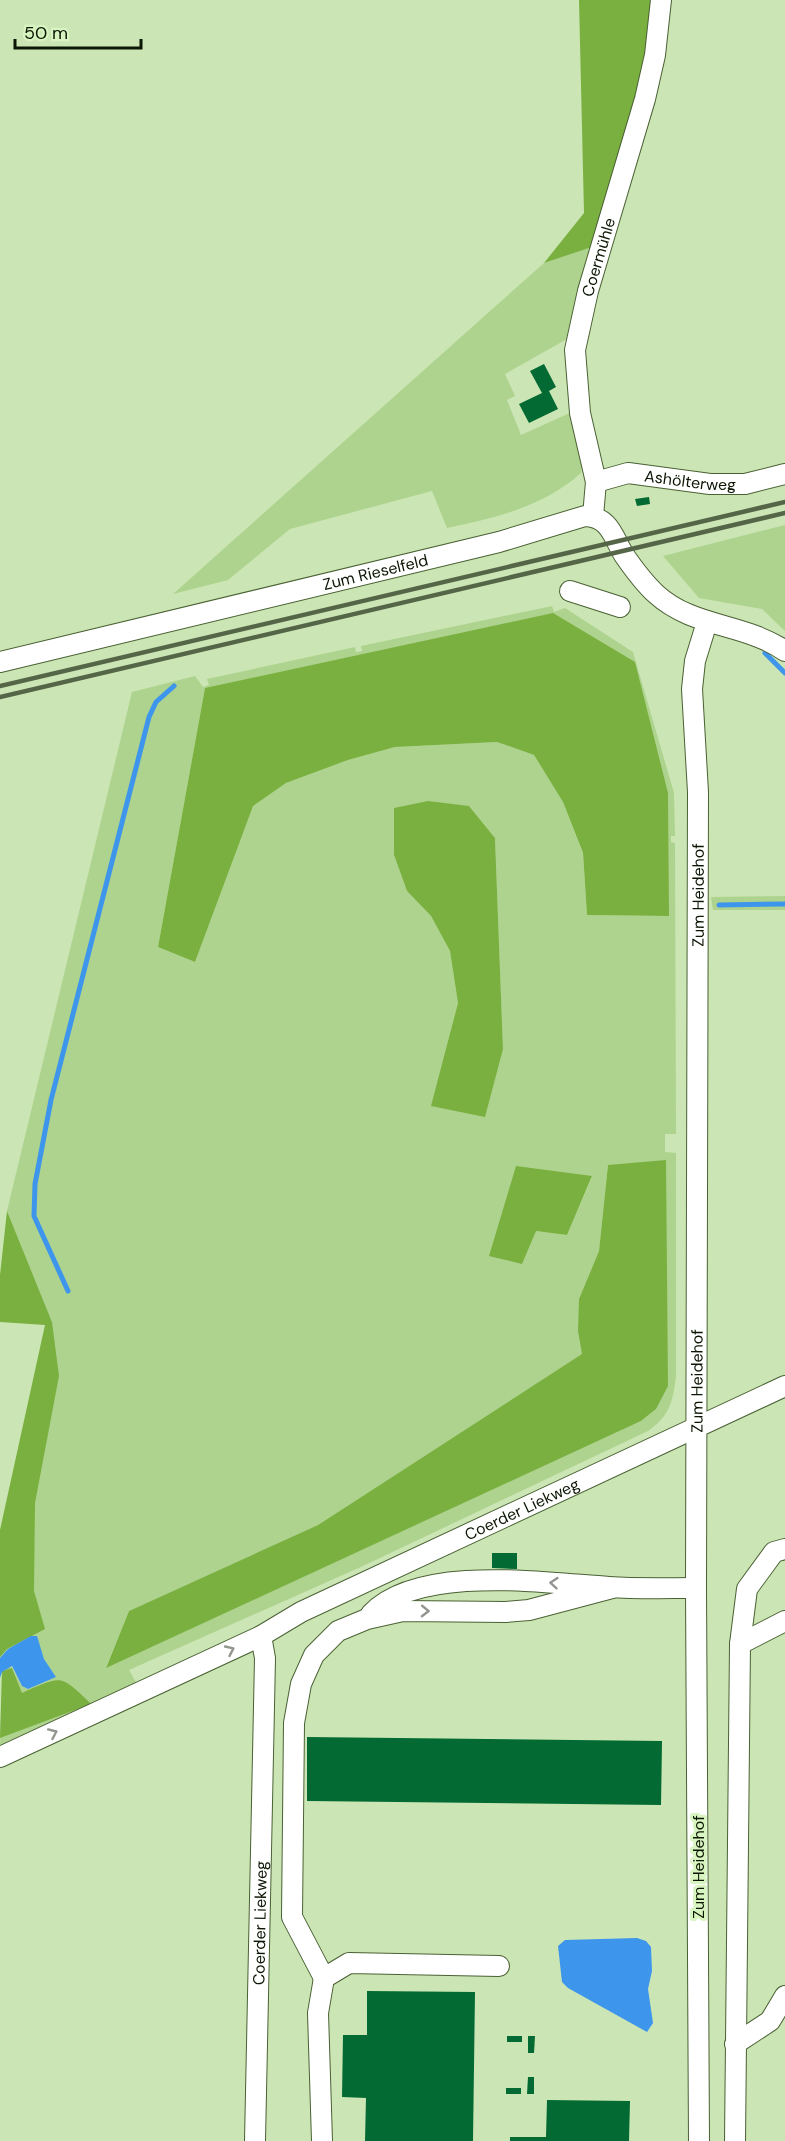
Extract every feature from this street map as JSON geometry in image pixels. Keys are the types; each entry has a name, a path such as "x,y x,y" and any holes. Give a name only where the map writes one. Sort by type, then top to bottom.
{"street":[{"name":"Coermühle","path":"593,516 596,482 580,413 575,350 588,291 645,99 655,55 661,0"},
{"name":"Ashölterweg","path":"596,482 628,472 710,484 745,484 785,474"},
{"path":"593,516 602,519 612,531 624,555 654,593 674,608 707,622 770,640 785,651"},
{"name":"Zum Rieselfeld","path":"0,662 499,542 577,517 593,516"},
{"path":"570,591 620,607"},
{"name":"Zum Heidehof","path":"699,2141 696,1588 698,792 692,689 695,661 707,622"},
{"name":"Coerder Liekweg","path":"0,1757 261,1636 301,1612 785,1386"},
{"path":"735,2141 740,1644 747,1589 774,1552 785,1549"},
{"path":"367,1619 381,1604 408,1592 454,1581 530,1581 612,1587 696,1588"},
{"path":"322,2141 318,2013 324,1978 292,1917 294,1723 301,1684 315,1655 338,1631 367,1619 403,1611 529,1610 612,1587"},
{"path":"740,1644 785,1621"},
{"name":"Coerder Liekweg","path":"255,2141 265,1670 264,1644 261,1636"},
{"path":"324,1978 349,1963 499,1966"},
{"path":"735,2044 770,2021 785,1996"}],"green space":[{"path":"579,0 653,0 640,97 598,245 544,263 584,213"},
{"path":"598,245 567,339 505,374 515,396 507,400 521,435 572,412 584,454 581,473 566,485 534,503 501,515 447,528 432,491 290,529 228,580 173,594 544,263"},
{"path":"785,525 785,631 762,609 699,598 663,556"},
{"path":"552,606 554,612 565,608 633,652 674,793 675,836 671,836 671,842 675,843 676,1134 665,1134 665,1152 676,1153 676,1376 672,1400 666,1414 648,1431 363,1566 129,1670 137,1684 0,1745 2,1672 11,1666 22,1686 28,1689 56,1677 44,1659 36,1636 8,1649 0,1658 0,1535 52,1322 7,1211 132,692 195,676 203,687 209,685 207,679 355,647 356,652 362,651 361,646","holes":["635,662 668,916 587,915 583,854 563,802 534,755 497,742 395,747 348,760 286,783 252,806 195,962 158,947 205,688","469,806 495,838 503,1049 432,1105 458,1003 450,951 431,916 407,891 394,855","608,1165 656,1409 641,1421 106,1667 129,1611 318,1525 583,1354 579,1299 599,1251","592,1177 567,1235 536,1231"]},
{"path":"553,613 635,662 668,793 669,916 587,915 583,853 563,802 534,755 497,742 395,747 348,760 286,783 253,806 195,962 158,947 205,688"},
{"path":"428,801 469,806 495,838 503,1049 485,1117 431,1106 458,1003 450,951 431,916 407,891 394,855 394,808"},
{"path":"785,896 785,910 713,910 711,897"},
{"path":"666,1160 668,1386 656,1409 641,1421 106,1668 129,1611 318,1525 582,1354 578,1331 579,1299 599,1251 608,1165"},
{"path":"516,1166 592,1176 567,1235 536,1231 522,1264 489,1256"},
{"path":"7,1211 52,1322 59,1376 35,1503 34,1591 45,1629 7,1649 0,1657 0,1530 45,1325 0,1322 0,1275"},
{"path":"12,1668 22,1693 45,1683 60,1681 66,1682 91,1704 0,1738 2,1671"}],"water":[{"path":"31,1636 37,1636 44,1659 56,1677 28,1689 22,1686 12,1666 2,1672 0,1678 0,1658 8,1649"},
{"path":"637,1938 646,1941 651,1947 652,1971 648,1989 653,2023 647,2032 568,1988 562,1982 558,1946 565,1940"}],"building":[{"path":"544,364 556,387 549,391 558,409 529,423 519,404 542,393 530,371"},
{"path":"649,497 650,504 637,506 635,499"},
{"path":"492,1553 517,1553 517,1569 492,1568"},
{"path":"307,1737 662,1741 661,1805 307,1801"},
{"path":"367,1991 475,1992 473,2141 365,2141 366,2098 342,2097 343,2035 367,2035"},
{"path":"507,2036 522,2036 522,2042 507,2042"},
{"path":"528,2036 535,2036 534,2053 528,2053"},
{"path":"528,2077 534,2077 534,2094 527,2094"},
{"path":"506,2088 521,2088 521,2094 506,2094"},
{"path":"547,2100 630,2101 629,2141 510,2141 510,2137 546,2137"}],"waterway":[{"path":"765,653 785,673"},
{"path":"68,1291 34,1216 35,1184 51,1100 149,717 156,702 174,686"},
{"path":"719,905 785,904"}],"railway":[{"path":"0,686 785,502"},
{"path":"0,697 785,513"}]}
